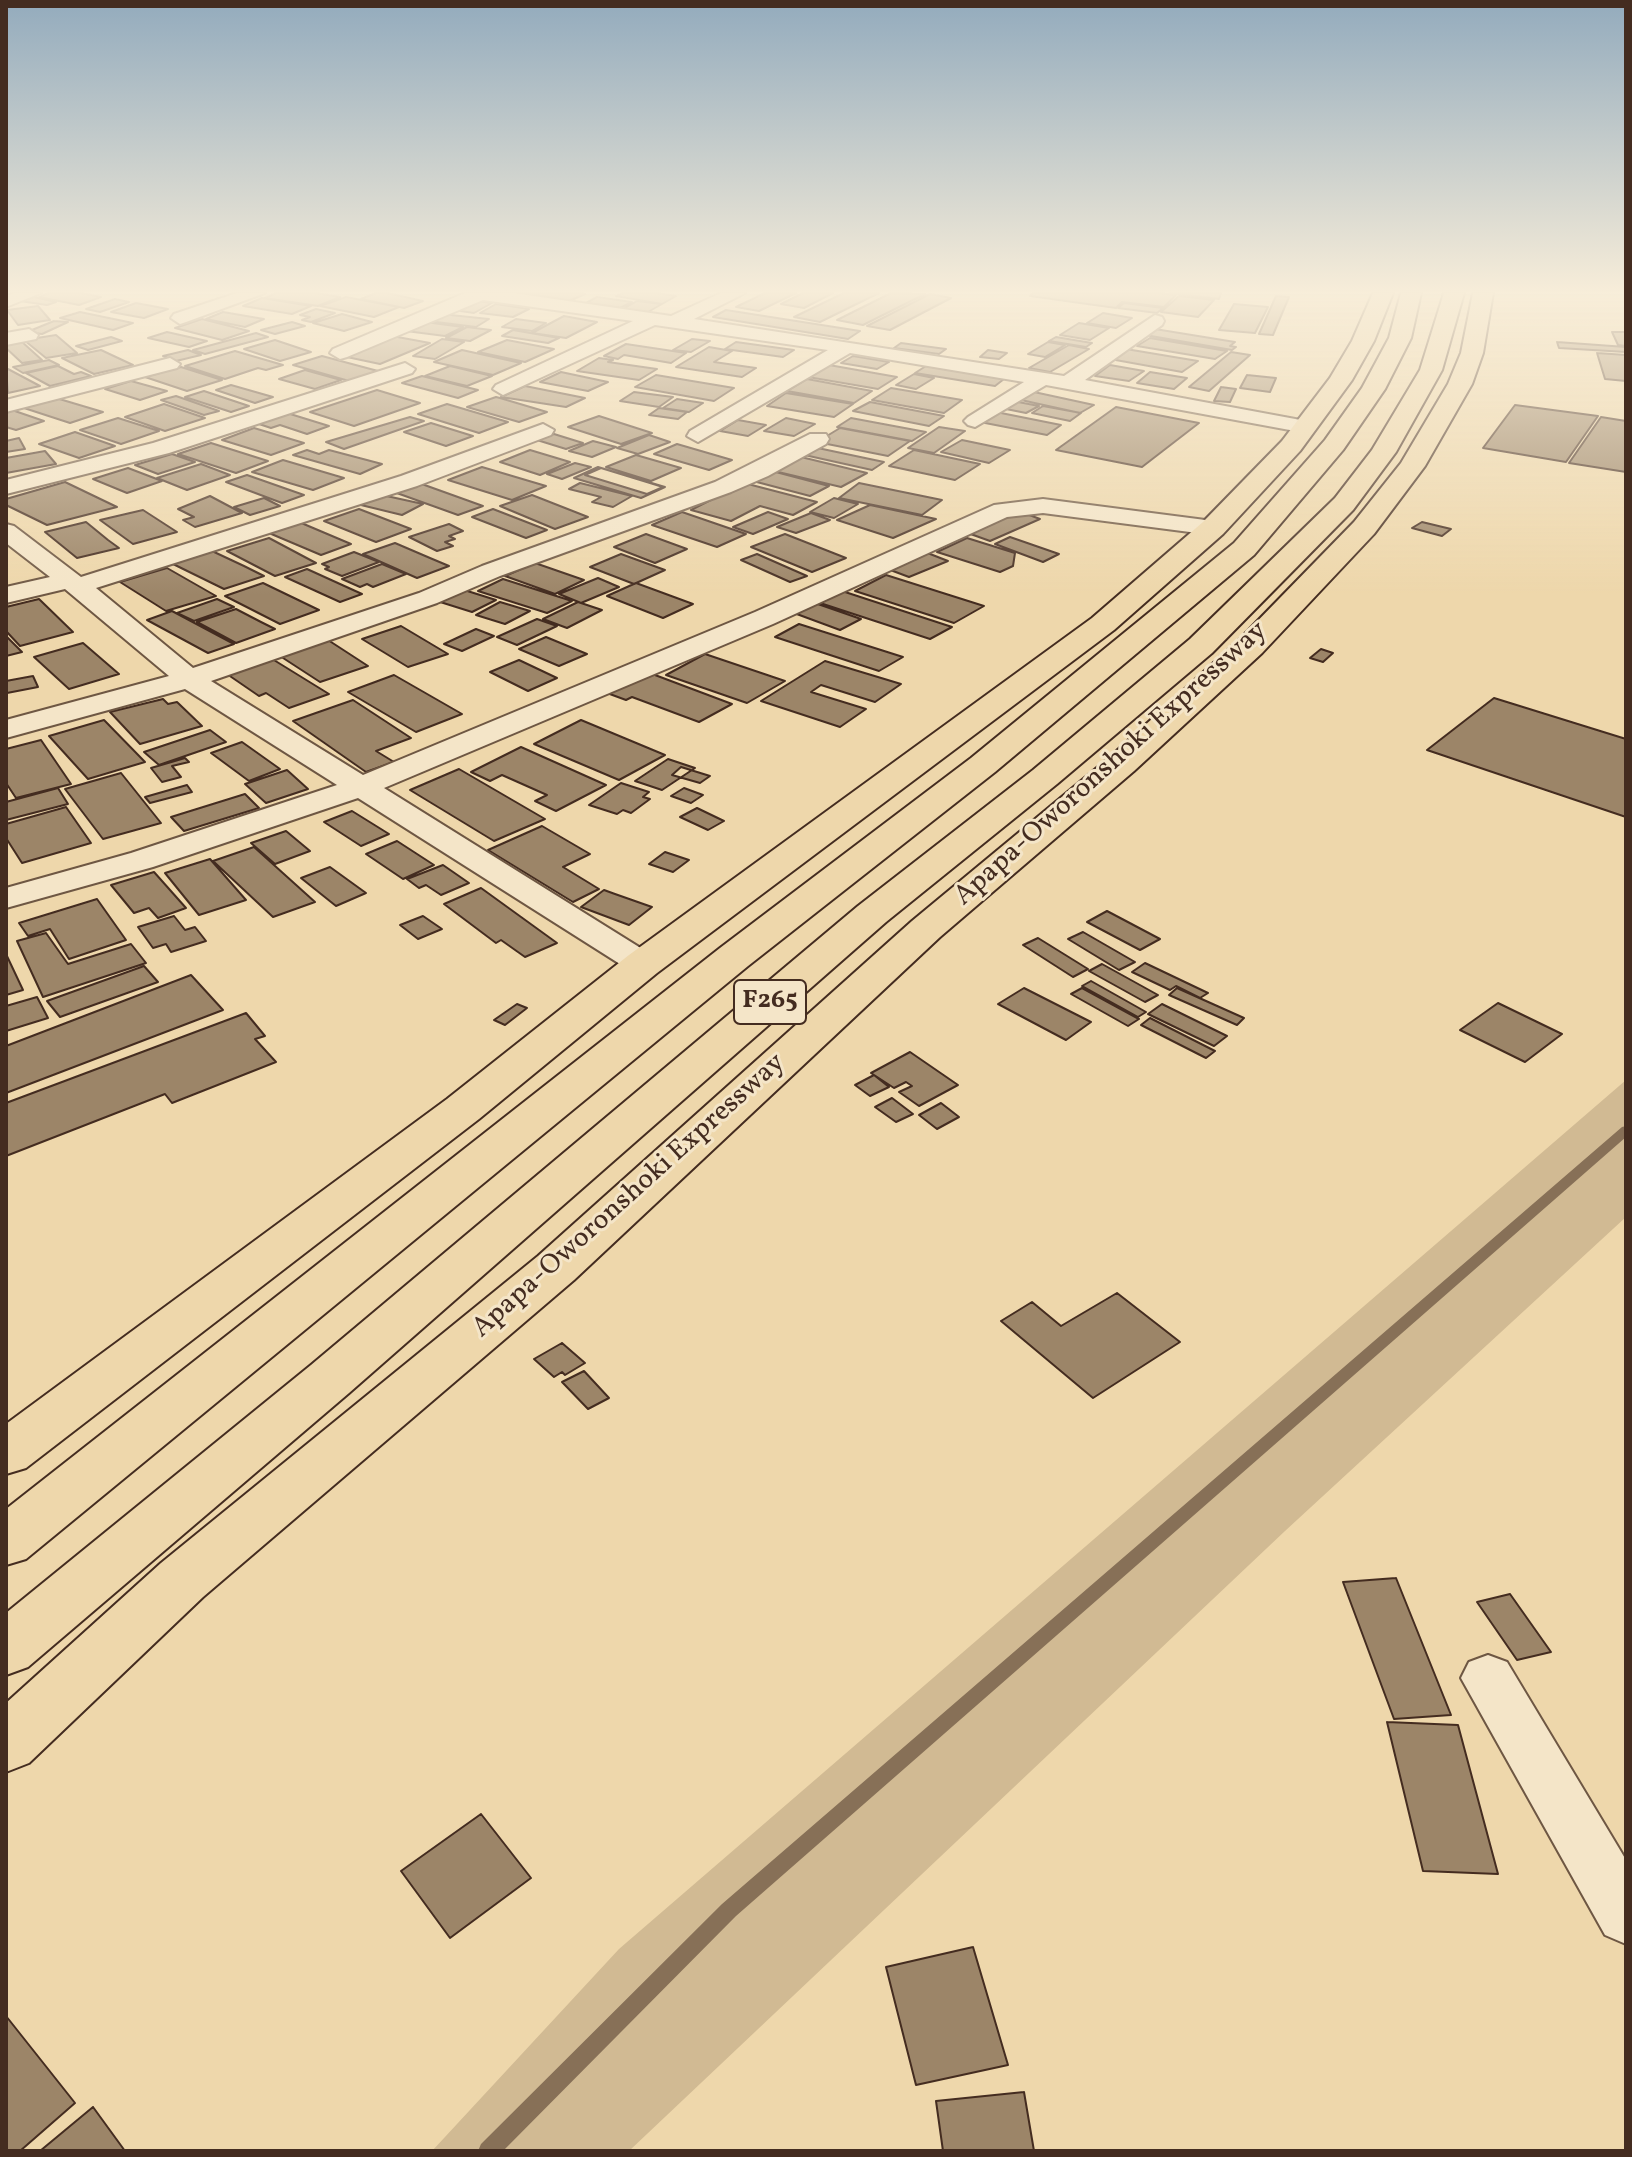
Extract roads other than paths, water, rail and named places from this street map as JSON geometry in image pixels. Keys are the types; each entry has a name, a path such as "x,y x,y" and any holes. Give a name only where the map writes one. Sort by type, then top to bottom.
{"main road":[{"path":"6,1453 463,1109 643,964 1091,633 1213,528 1306,427 1328,394"},
{"name":"F265","path":"6,1542 734,957 995,756 1244,549 1334,445 1370,394"},
{"name":"Apapa-Oworonshoki Expressway","path":"6,1649 330,1379 872,914 1045,777 1201,646 1344,504 1383,452 1417,394"},
{"name":"Apapa-Oworonshoki Expressway","path":"6,1743 182,1580 556,1268 926,929 1122,764 1251,646 1364,528 1412,466 1454,394"}],"street":[{"path":"6,406 59,394"},
{"path":"6,487 161,448 329,394"},
{"path":"698,436 769,394"},
{"path":"975,421 1019,394"},
{"path":"1126,394 1306,427"},
{"path":"6,595 74,583 396,486 543,430"},
{"path":"6,729 189,679 428,598 491,571 723,487 760,471 818,439"},
{"path":"6,898 142,860 361,787 764,618 1002,510 1043,506 1213,528"},
{"path":"6,531 189,679 643,964"},
{"path":"1488,1678 1626,1915"}],"waterway":[{"path":"488,2151 729,1910 1626,1130"}]}
